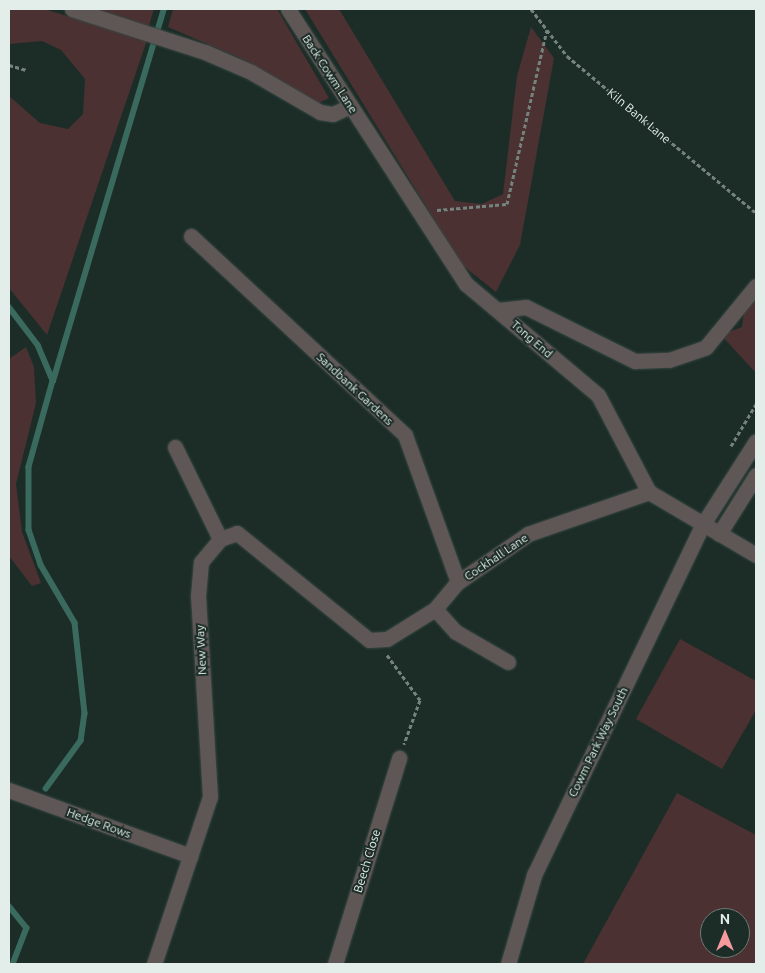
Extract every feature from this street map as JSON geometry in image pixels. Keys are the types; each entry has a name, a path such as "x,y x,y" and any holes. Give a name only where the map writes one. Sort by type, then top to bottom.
{"street":[{"path":"72,9 147,31 251,72 320,112 333,114 350,106"},
{"name":"Back Cowm Lane","path":"288,9 373,139"},
{"name":"Tong End","path":"373,139 456,272 598,395 650,492"},
{"name":"Sandbank Gardens","path":"191,236 405,435 458,582"},
{"path":"498,310 526,307 635,361 669,360 706,347 756,286"},
{"name":"Cowm Park Way South","path":"508,964 534,875 703,524 756,441"},
{"path":"175,447 220,540 237,533 251,542 369,640 382,639"},
{"path":"718,534 756,475"},
{"path":"650,492 756,555"},
{"name":"Cockhall Lane","path":"382,639 434,609 458,582 528,534 650,492"},
{"name":"New Way","path":"154,964 210,797 199,579 201,562 220,540"},
{"path":"434,609 456,632 508,662"},
{"name":"Beech Close","path":"335,964 399,758"},
{"name":"Hedge Rows","path":"9,790 190,856"}],"path":[{"name":"Kiln Bank Lane","path":"531,9 567,56 756,213"},
{"path":"418,212 507,204 547,30"},
{"path":"9,64 27,70"},
{"path":"382,639 420,700 399,758"}],"shaded area":[{"path":"9,9 44,9 147,40 47,335 9,288 9,96 40,123 68,129 83,114 85,79 61,50 42,41 9,44"},
{"path":"88,9 154,9 149,26"},
{"path":"173,9 277,9 329,98 319,103 307,101 244,60 168,27"},
{"path":"305,9 339,9 455,201 482,204 503,194 517,76 531,27 554,58 520,245 496,292 462,265"},
{"path":"756,288 756,373 721,335 742,327 745,304"},
{"path":"26,347 34,367 36,403 16,484 22,532 41,583 32,586 9,556 9,359"},
{"path":"680,639 756,681 756,710 722,769 636,719"},
{"path":"677,793 756,835 756,964 583,964"}],"waterway":[{"path":"53,381 164,9"},
{"path":"9,307 38,345 53,381 29,467 29,530 41,565 75,623 85,713 81,741 46,789"},
{"path":"9,906 27,928 13,964"}]}
